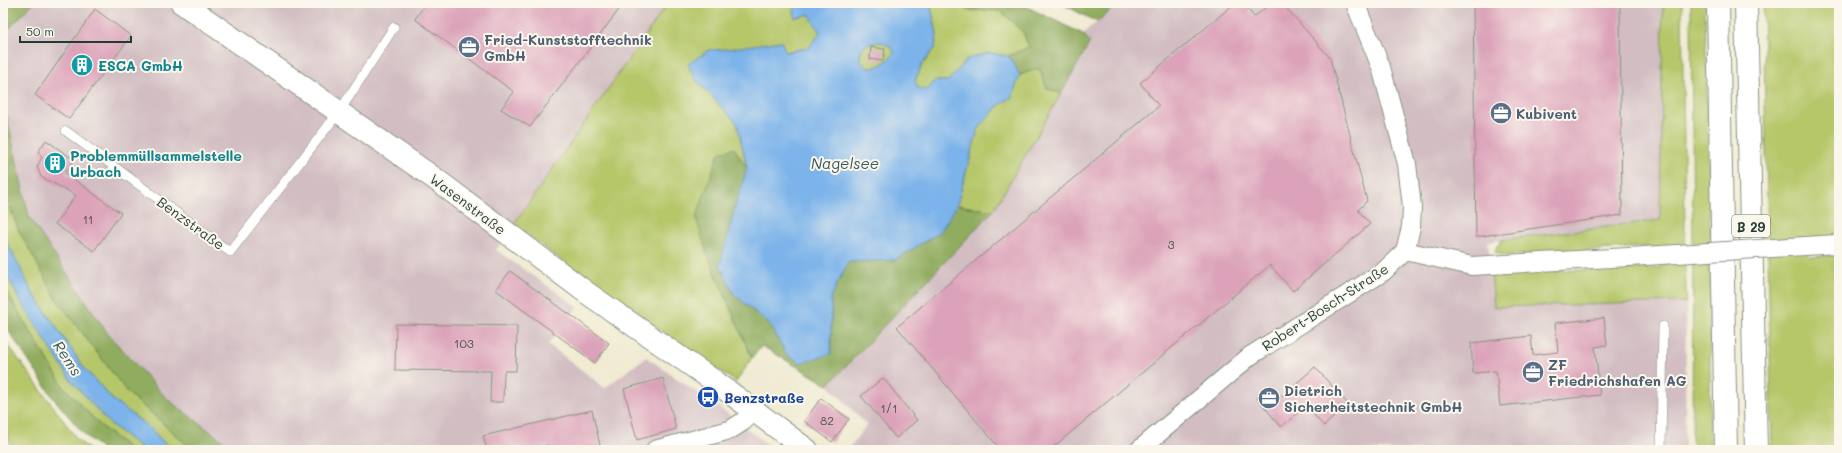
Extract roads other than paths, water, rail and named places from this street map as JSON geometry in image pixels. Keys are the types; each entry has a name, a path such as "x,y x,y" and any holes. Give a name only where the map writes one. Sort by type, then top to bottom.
{"main road":[{"name":"Wasenstraße","path":"182,3 434,178 587,293 808,450"},
{"name":"B 29","path":"1718,3 1726,450"},
{"name":"B 29","path":"1746,3 1756,450"}],"street":[{"name":"Robert-Bosch-Straße","path":"1139,450 1250,356 1383,272 1404,251 1411,227 1412,207 1407,164 1381,67 1355,3"},
{"path":"1404,251 1472,266 1838,244"},
{"path":"655,450 730,430 744,421 752,409"}],"lane":[{"path":"339,112 394,27"},
{"name":"Benzstraße","path":"66,131 230,252 339,112"},
{"path":"1661,450 1663,326"}],"water":[{"name":"Nagelsee","path":"793,3 930,3 937,34 935,48 922,65 915,80 918,88 928,90 934,81 948,81 967,59 988,53 1009,56 1020,75 1012,97 998,106 978,129 957,205 940,232 895,260 848,262 831,297 831,354 800,363 786,354 770,325 734,294 720,265 747,168 737,123 695,79 688,64 709,50 727,49 781,41 786,52 808,48 820,33 809,14 795,18","holes":["881,42 891,47 894,53 880,65 868,68 860,61 861,49 868,44"]},
{"name":"Rems","path":"3,234 31,290 84,368 113,400 149,427 171,450 144,450 108,422 70,379 18,297 3,266"}],"railway":[{"path":"3,444 5,450"}],"place":[{"name":"Fried-Kunststofftechnik GmbH","path":"469,47"},
{"name":"ESCA GmbH","path":"82,65"},
{"name":"Kubivent","path":"1501,113"},
{"name":"Problemmüllsammelstelle Urbach","path":"55,163"},
{"name":"ZF Friedrichshafen AG","path":"1533,372"},
{"name":"Benzstraße","path":"708,397"},
{"name":"Dietrich Sicherheitstechnik GmbH","path":"1269,398"}]}
